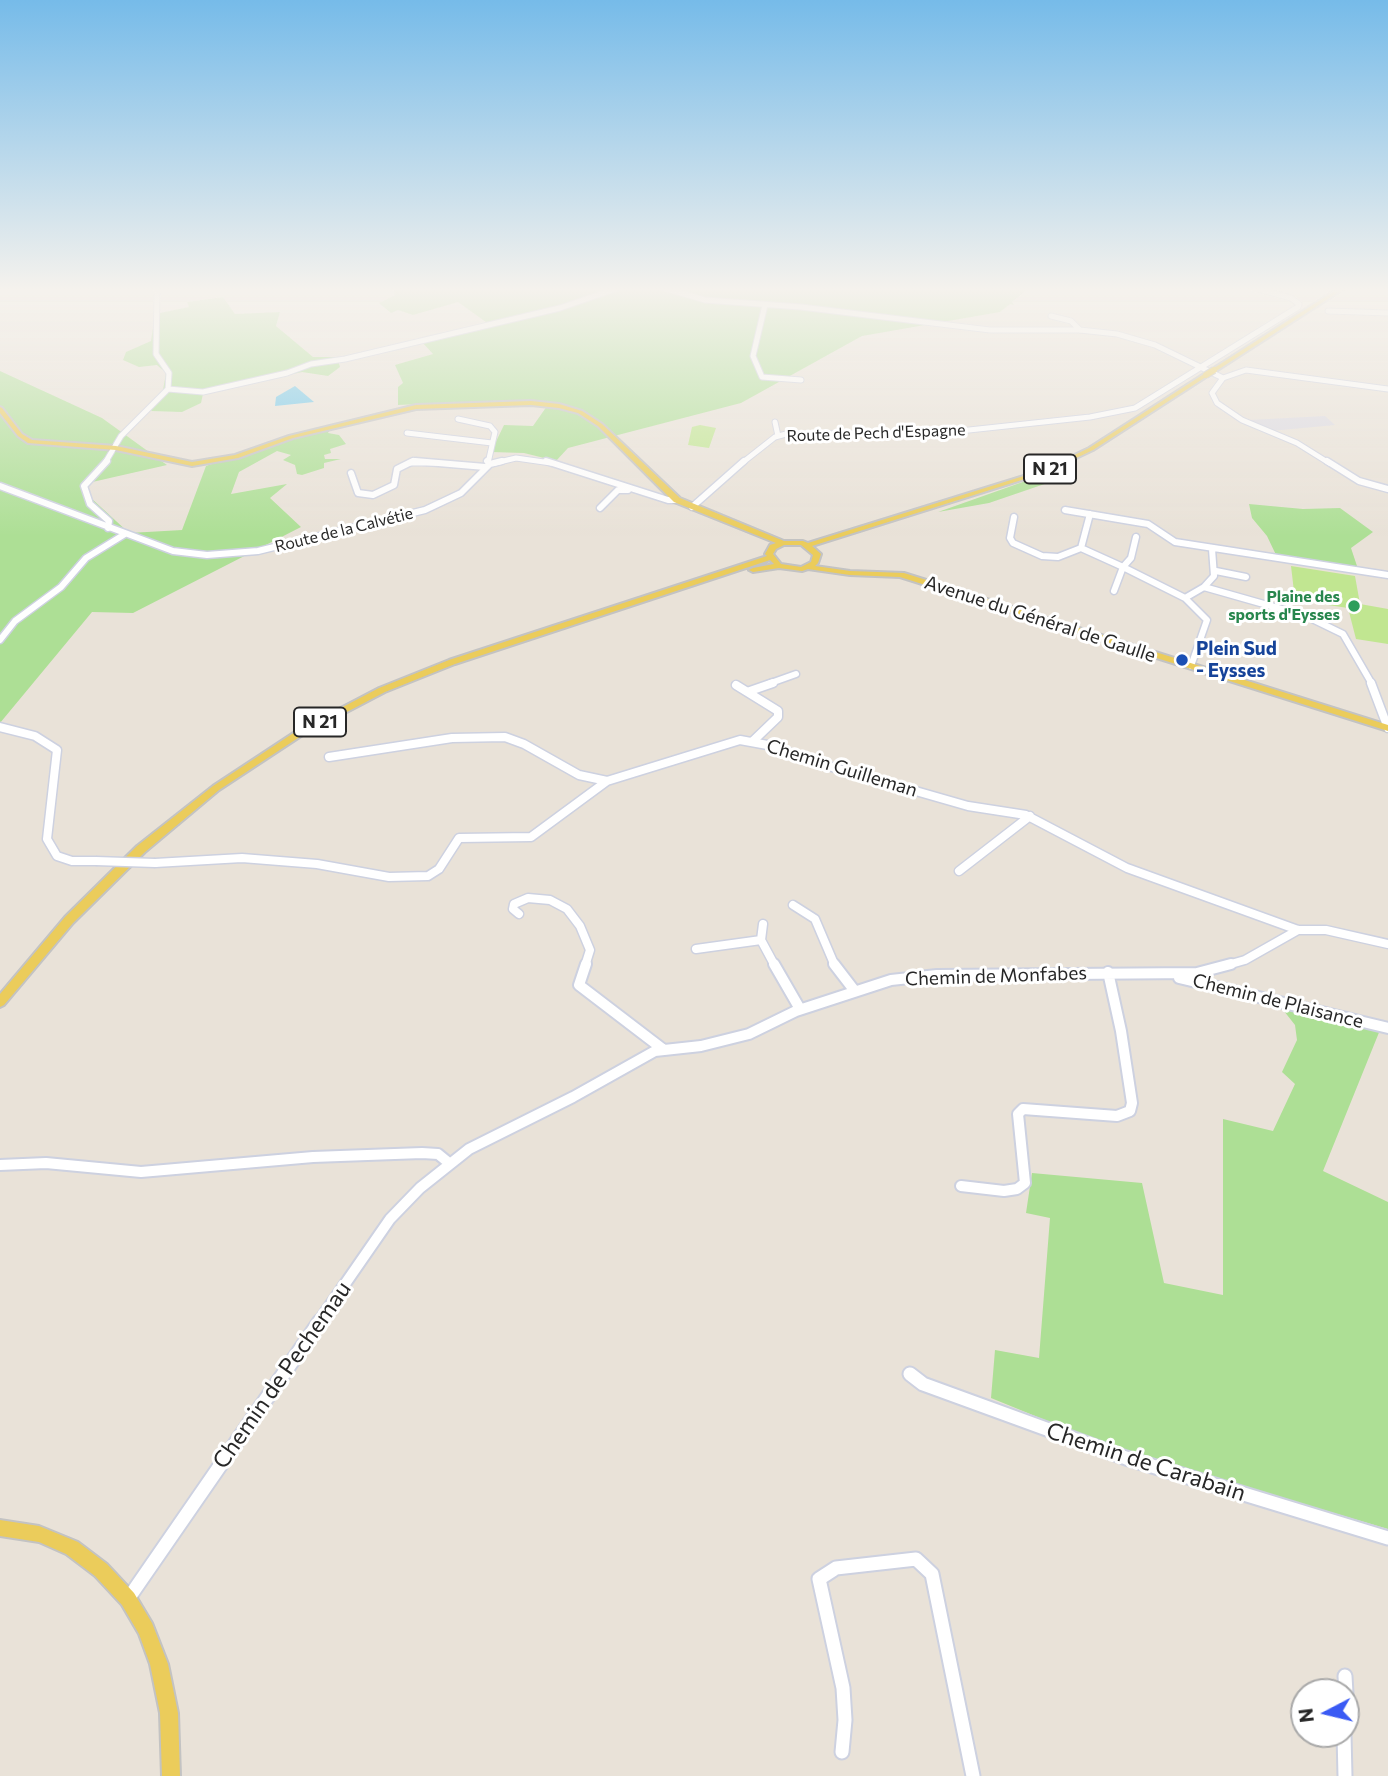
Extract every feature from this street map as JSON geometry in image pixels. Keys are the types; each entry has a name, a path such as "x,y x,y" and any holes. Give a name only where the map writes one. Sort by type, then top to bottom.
{"main road":[{"name":"N 21","path":"809,545 878,526 1045,471 1091,449 1213,371"},
{"path":"0,409 20,435 30,442 116,448 175,462 217,462 291,437 400,409 430,405 531,403 580,412 600,425 677,500 783,542 809,545 817,556 850,573"},
{"path":"732,521 765,542 779,566 794,569 809,566 850,573"},
{"name":"N 21","path":"817,556 878,526"},
{"path":"770,554 783,542"},
{"name":"N 21","path":"0,1002 69,920 141,849 216,788 298,734 382,690 439,666 721,575 770,554"},
{"path":"809,566 817,556"},
{"name":"N 21","path":"721,575 779,566"},
{"name":"Avenue du Général de Gaulle","path":"850,573 901,575 1388,728"},
{"path":"0,1528 39,1534 72,1548 101,1570 128,1599 146,1629 159,1664 169,1713 171,1776"}],"street":[{"path":"108,527 110,521 90,504 84,486 116,448 121,436 168,389 168,371"},
{"path":"168,389 203,392 293,371"},
{"path":"759,371 762,377 801,380"},
{"name":"Route de Pech d'Espagne","path":"692,507 720,480 778,436 802,432 941,433 1122,412 1135,408 1192,371"},
{"path":"1209,371 1223,378"},
{"path":"1243,371 1223,378 1212,393 1213,398 1228,411 1297,443 1359,481 1388,489"},
{"path":"1252,371 1388,389"},
{"path":"457,419 490,426 495,432 488,466"},
{"path":"775,422 778,436"},
{"path":"407,433 492,443"},
{"path":"351,473 358,493 373,495 394,485 397,469 413,461 488,466 502,460 531,458 677,500"},
{"name":"Route de la Calvétie","path":"0,486 173,551 207,555 258,551 439,505 461,493 488,466"},
{"path":"600,508 620,490 636,490"},
{"path":"1065,510 1148,524 1175,542 1388,575"},
{"path":"1014,517 1010,538 1013,543 1049,557 1064,556 1081,548 1090,514"},
{"path":"0,640 27,610 61,587 86,558 125,534"},
{"path":"1114,591 1121,571 1131,558 1136,537"},
{"path":"1081,548 1121,571 1135,573 1185,598 1208,623 1191,666"},
{"path":"1185,598 1203,587 1216,571 1212,549"},
{"path":"1216,571 1246,577"},
{"path":"1203,587 1306,616 1343,634 1376,691 1388,728"},
{"path":"747,692 796,674"},
{"path":"736,685 778,711 779,717 753,741"},
{"name":"Chemin Guilleman","path":"0,727 36,736 57,750 47,839 57,856 72,861 155,863 243,858 317,864 416,879 439,869 459,838 531,836 607,781 720,744 753,741 968,806 1030,816 1126,868 1298,930"},
{"path":"329,757 452,738 505,737 524,744 579,775 607,781"},
{"path":"959,871 1030,816"},
{"path":"519,914 513,909 514,904 528,898 550,900 567,909 580,926 590,950 579,985 664,1050"},
{"path":"793,905 815,919 835,965 854,990"},
{"path":"763,924 761,940 800,1009"},
{"path":"1298,930 1326,930 1388,944"},
{"name":"Chemin de Monfabes","path":"664,1050 701,1046 749,1034 800,1009 891,980 937,975 1197,973 1245,960 1298,930"},
{"path":"696,949 761,940"},
{"path":"961,1186 1004,1191 1017,1189 1025,1183 1018,1114 1023,1109 1117,1116 1130,1111 1132,1103 1121,1031 1108,972"},
{"name":"Chemin de Plaisance","path":"1167,975 1388,1028"},
{"name":"Chemin de Pechemau","path":"128,1599 390,1219 449,1163 469,1149 573,1097 636,1059 664,1050"},
{"path":"0,1165 46,1163 141,1172 313,1157 422,1153 438,1154 449,1163"},
{"name":"Chemin de Carabain","path":"910,1374 923,1384 1126,1458 1388,1538"},
{"path":"842,1752 845,1720 843,1688 819,1579 836,1568 916,1559 932,1574 973,1776"},
{"path":"1344,1748 1345,1776"}],"shaded area":[{"path":"1325,416 1335,425 1271,431 1248,420"}],"green space":[{"path":"0,371 102,418 167,465 88,483 90,497 129,533 182,530 206,466 319,427 330,429 328,433 339,435 346,444 330,449 331,453 324,455 325,459 341,459 324,463 324,468 302,475 297,474 295,465 283,460 291,455 277,451 239,472 231,494 287,484 270,498 301,527 133,613 92,612 0,723"},
{"path":"164,371 335,371 328,376 302,372 203,394 201,403 182,412 151,411 163,390 166,373"},
{"path":"398,371 799,371 741,403 568,448 556,461 524,453 491,452 504,425 533,426 547,406 464,408 464,402 398,405 398,387 403,383"},
{"path":"700,425 716,428 709,448 688,445 692,427"},
{"path":"1068,466 1068,476 989,503 938,512"},
{"path":"1249,504 1303,509 1340,508 1373,532 1351,548 1358,569 1277,557 1267,536 1252,518"},
{"name":"Plaine des sports d'Eysses","path":"1291,566 1355,576 1360,604 1388,609 1388,644 1356,639 1348,608 1295,600"},
{"path":"1280,1006 1380,1030 1323,1171 1388,1202 1388,1529 1116,1449 991,1398 995,1350 1039,1358 1050,1218 1026,1213 1032,1173 1142,1183 1164,1283 1223,1295 1223,1119 1273,1131 1295,1084 1282,1072 1297,1040 1295,1025"}],"water":[{"path":"295,386 314,402 275,406 276,397"}],"place":[{"name":"Plaine des sports d'Eysses","path":"1354,606"},
{"name":"Plein Sud - Eysses","path":"1182,660"}]}
